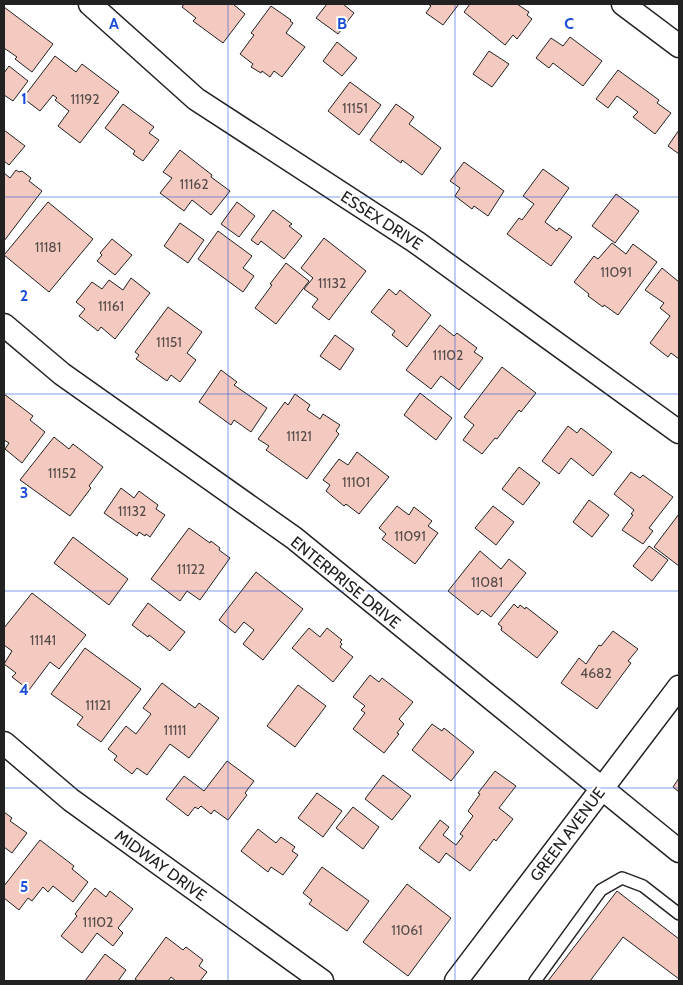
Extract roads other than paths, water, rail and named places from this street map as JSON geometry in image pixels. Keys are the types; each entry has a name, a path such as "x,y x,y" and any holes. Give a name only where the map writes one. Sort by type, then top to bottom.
{"street":[{"name":"ESSEX DRIVE","path":"90,4 196,99 416,242 679,432"},
{"path":"623,4 679,46"},
{"name":"ENTERPRISE DRIVE","path":"4,325 62,374 294,538 679,851"},
{"name":"GREEN AVENUE","path":"456,981 679,687"},
{"name":"MIDWAY DRIVE","path":"4,743 71,800 322,981"}],"lane":[{"path":"535,981 601,890 622,878 643,886 679,914"}]}
